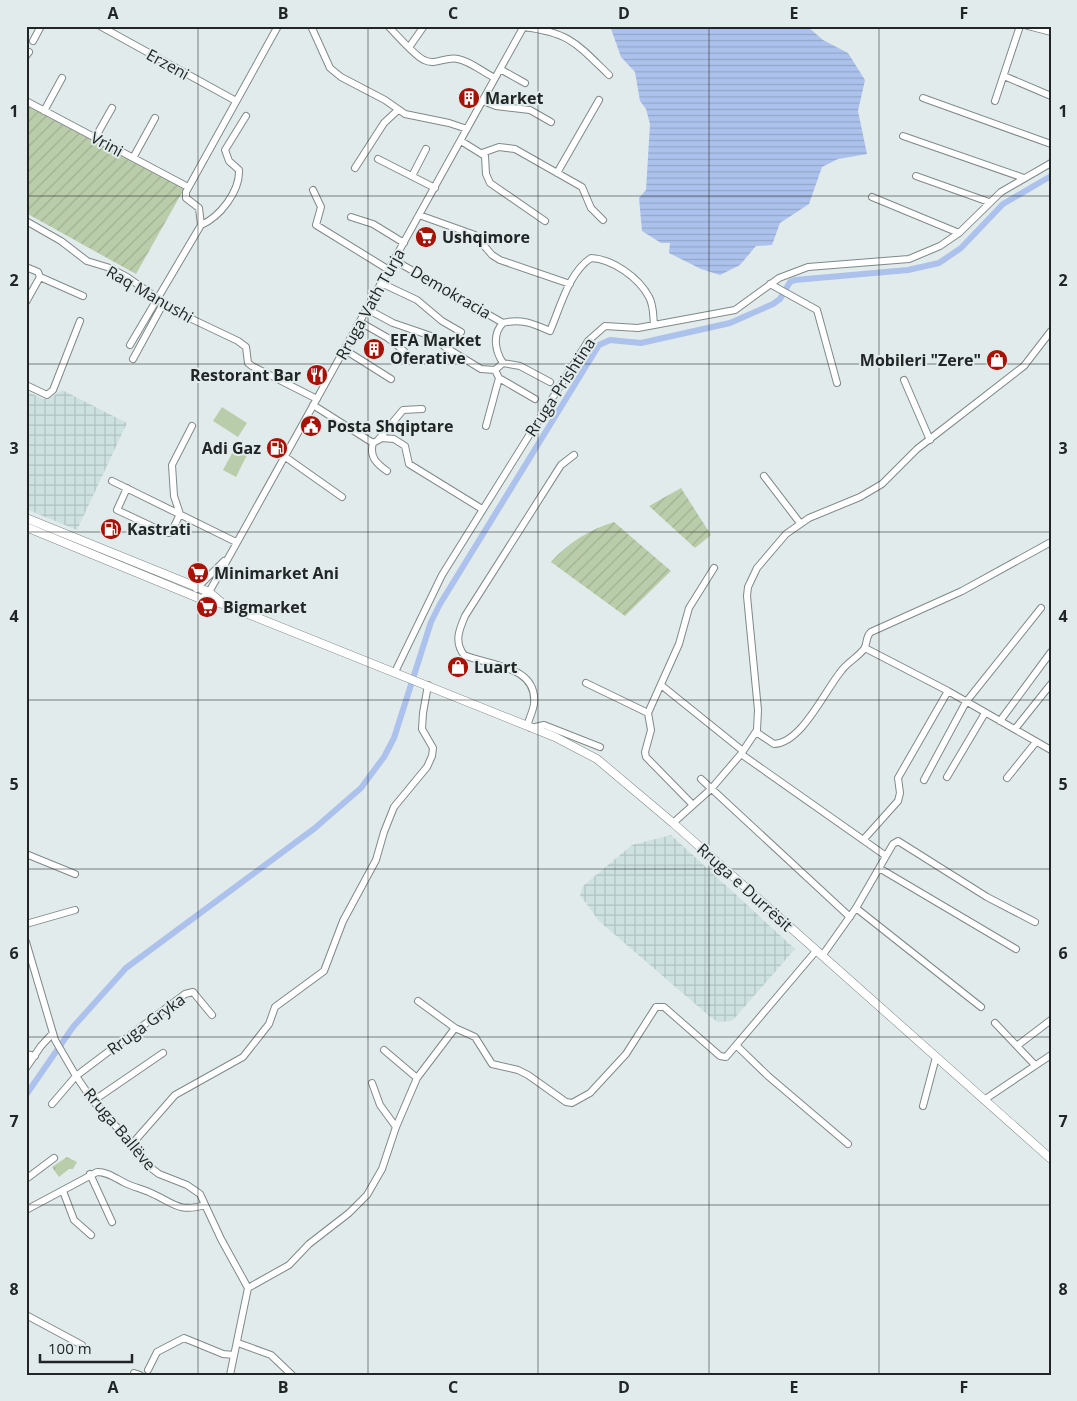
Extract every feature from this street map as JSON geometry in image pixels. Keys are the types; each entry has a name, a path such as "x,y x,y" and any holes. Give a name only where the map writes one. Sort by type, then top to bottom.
{"main road":[{"path":"26,518 209,592 223,604"},
{"path":"26,527 197,598 223,604"},
{"name":"Rruga e Durrësit","path":"223,604 555,737 597,759 673,823 1051,1159"}],"street":[{"path":"33,42 41,26"},
{"name":"Erzeni","path":"100,26 236,101"},
{"path":"133,359 160,302 201,225 199,208 186,198 188,187 278,26"},
{"path":"312,26 330,68 340,77 412,116 449,123 467,129"},
{"path":"388,26 410,46 416,56 425,61 436,63 456,58 471,63 495,78"},
{"path":"410,46 424,26"},
{"path":"995,101 1020,26"},
{"path":"1028,26 1051,32"},
{"path":"524,27 551,31 570,39 608,75"},
{"name":"Rruga Vath Turja","path":"197,598 209,592 524,27"},
{"path":"500,70 526,83"},
{"path":"1004,76 1051,96"},
{"path":"44,111 62,78"},
{"path":"923,98 1051,144"},
{"path":"557,173 599,100"},
{"name":"Vrini","path":"26,101 188,187"},
{"path":"483,101 496,106 530,110 551,122"},
{"path":"95,138 112,108"},
{"path":"355,168 384,123 398,110"},
{"path":"201,225 212,220 225,206 240,178 239,170 229,161 225,150 246,116"},
{"path":"133,158 155,118"},
{"path":"903,136 1024,178"},
{"path":"461,141 485,156 486,174 490,183 545,221"},
{"path":"482,153 499,147 512,148 582,187 591,208 603,220"},
{"path":"412,176 426,149"},
{"path":"378,159 435,188"},
{"name":"Rruga Prishtina","path":"398,674 442,575 593,334 605,326 638,328 734,310 786,274 808,267 910,259 940,246 968,227 989,202 1024,178 1051,163"},
{"path":"916,176 989,202"},
{"path":"313,190 321,207 316,225 389,270"},
{"path":"872,196 959,233"},
{"path":"419,215 476,235 492,255 500,260 570,284"},
{"path":"351,217 373,224 404,243"},
{"name":"Raq Manushi","path":"26,221 88,261 110,268 127,277 160,302 238,341 248,350 247,358 252,366 317,399"},
{"path":"503,323 513,320 526,321 550,332 570,284 591,258 608,261 637,281 645,291 653,308 654,325"},
{"name":"Demokracia","path":"394,260 503,323 497,330 496,338 498,353 503,363"},
{"path":"26,267 38,272 40,277 83,296"},
{"path":"27,300 40,277"},
{"path":"381,283 417,300 442,321 461,332"},
{"path":"770,284 817,310 837,383"},
{"path":"130,345 160,302"},
{"path":"366,309 393,322 434,337 445,347 481,369 495,370 503,363 520,366 550,382"},
{"path":"26,385 47,395 53,390 80,320"},
{"path":"360,322 388,338 404,351"},
{"path":"673,823 711,789 742,753 756,732 758,710 748,612 748,587 757,568 769,552 800,523 873,491 917,449 1024,366 1051,331"},
{"path":"345,350 392,379"},
{"path":"495,370 499,378 535,399"},
{"path":"486,426 493,406 499,378"},
{"path":"904,380 930,440"},
{"path":"313,406 376,441 388,438 401,443 407,449 409,464 482,509"},
{"path":"387,471 374,460 376,441 403,410 422,409"},
{"path":"127,488 117,508 119,511 168,534 180,514 174,496 172,465 192,426"},
{"path":"574,454 561,465 465,616 459,632 458,644 464,655 519,673 528,681 534,704 529,727 544,725 600,747"},
{"path":"284,456 342,497"},
{"path":"764,476 800,523"},
{"path":"112,481 236,542"},
{"path":"756,732 774,744 789,740 800,729 843,669 865,648 868,635 878,628 904,619 962,591 1051,542"},
{"name":"Rruga Vath Turja","path":"197,588 230,555"},
{"path":"693,805 646,757 645,752 651,730 648,713 679,644 691,602 714,568"},
{"path":"197,588 197,598"},
{"path":"924,780 966,702 1041,608"},
{"path":"865,648 948,691 1051,750"},
{"path":"1000,721 1051,652"},
{"path":"586,683 648,713"},
{"path":"1015,729 1051,684"},
{"path":"132,1144 175,1095 243,1057 269,1024 275,1007 324,971 343,921 376,860 394,807 427,767 432,756 433,748 422,729 422,712 427,685"},
{"path":"660,685 742,753 886,856"},
{"path":"864,839 898,801 900,793 898,778 948,691"},
{"path":"947,777 985,713"},
{"path":"1008,778 1036,742"},
{"path":"701,779 850,917"},
{"path":"418,1001 455,1028 475,1038 492,1064 518,1070 528,1075 566,1102 572,1104 590,1093 626,1054 656,1007 664,1007 720,1056 726,1057 850,917 893,844 901,841 987,897 1035,922"},
{"path":"26,854 75,874"},
{"path":"879,868 1016,949"},
{"path":"856,908 981,1008"},
{"path":"26,924 75,910"},
{"name":"Rruga Ballëve","path":"26,942 54,1036 76,1076 93,1102 153,1170 187,1185 200,1194 221,1239 248,1288"},
{"name":"Rruga Gryka","path":"76,1076 189,992 196,994 212,1015"},
{"path":"1018,1045 1051,1020"},
{"path":"995,1023 1018,1045 1034,1064"},
{"path":"230,1375 248,1288 289,1265 309,1244 349,1213 367,1195 382,1169 396,1127 417,1078 455,1028"},
{"path":"26,1068 41,1046 54,1036"},
{"path":"737,1046 768,1076 848,1144"},
{"path":"384,1050 417,1078"},
{"path":"93,1102 163,1053"},
{"path":"26,1054 35,1056"},
{"path":"984,1100 1034,1064 1051,1055"},
{"path":"923,1106 936,1057"},
{"path":"52,1104 76,1076"},
{"path":"372,1083 380,1105 396,1127"},
{"path":"26,1179 54,1158"},
{"path":"26,1210 63,1191 90,1174 103,1172 180,1208 206,1205"},
{"path":"90,1174 112,1222"},
{"path":"63,1191 74,1220 91,1234"},
{"path":"26,1315 82,1345"},
{"path":"148,1370 158,1351 182,1338 190,1339 223,1354 234,1355"},
{"path":"238,1343 271,1355 292,1375"}],"shaded area":[{"path":"62,390 127,423 77,530 26,509 26,391 43,399 52,397"},
{"path":"671,835 795,949 732,1021 718,1022 708,1015 599,921 580,895 583,886 632,845"}],"green space":[{"path":"26,105 184,189 136,274 26,213"},
{"path":"222,407 247,423 238,437 213,421"},
{"path":"237,444 249,451 236,477 223,470"},
{"path":"681,488 711,535 695,548 649,506"},
{"path":"614,522 671,571 625,616 551,562 565,548 580,538"},
{"path":"67,1157 77,1162 73,1169 69,1169 59,1177 52,1167"}],"water":[{"path":"610,26 807,26 823,40 848,53 865,80 858,111 867,154 838,159 822,167 809,204 780,223 772,245 756,246 740,265 720,275 701,269 669,253 670,243 661,243 642,231 639,198 646,190 650,124 646,109 640,101 635,72 621,57"}],"waterway":[{"path":"26,1095 73,1027 126,968 315,828 361,788 384,757 394,738 431,622 440,604 599,345 610,340 641,343 730,323 773,304 780,299 790,282 795,280 908,270 939,263 961,248 1003,204 1051,176"}],"place":[{"name":"Market","path":"469,98"},
{"name":"Ushqimore","path":"426,237"},
{"name":"EFA Market Oferative","path":"374,349"},
{"name":"Mobileri \"Zere\"","path":"997,360"},
{"name":"Restorant Bar","path":"317,375"},
{"name":"Posta Shqiptare","path":"311,426"},
{"name":"Adi Gaz","path":"277,448"},
{"name":"Kastrati","path":"111,529"},
{"name":"Minimarket Ani","path":"198,573"},
{"name":"Bigmarket","path":"207,607"},
{"name":"Luart","path":"458,667"}]}
